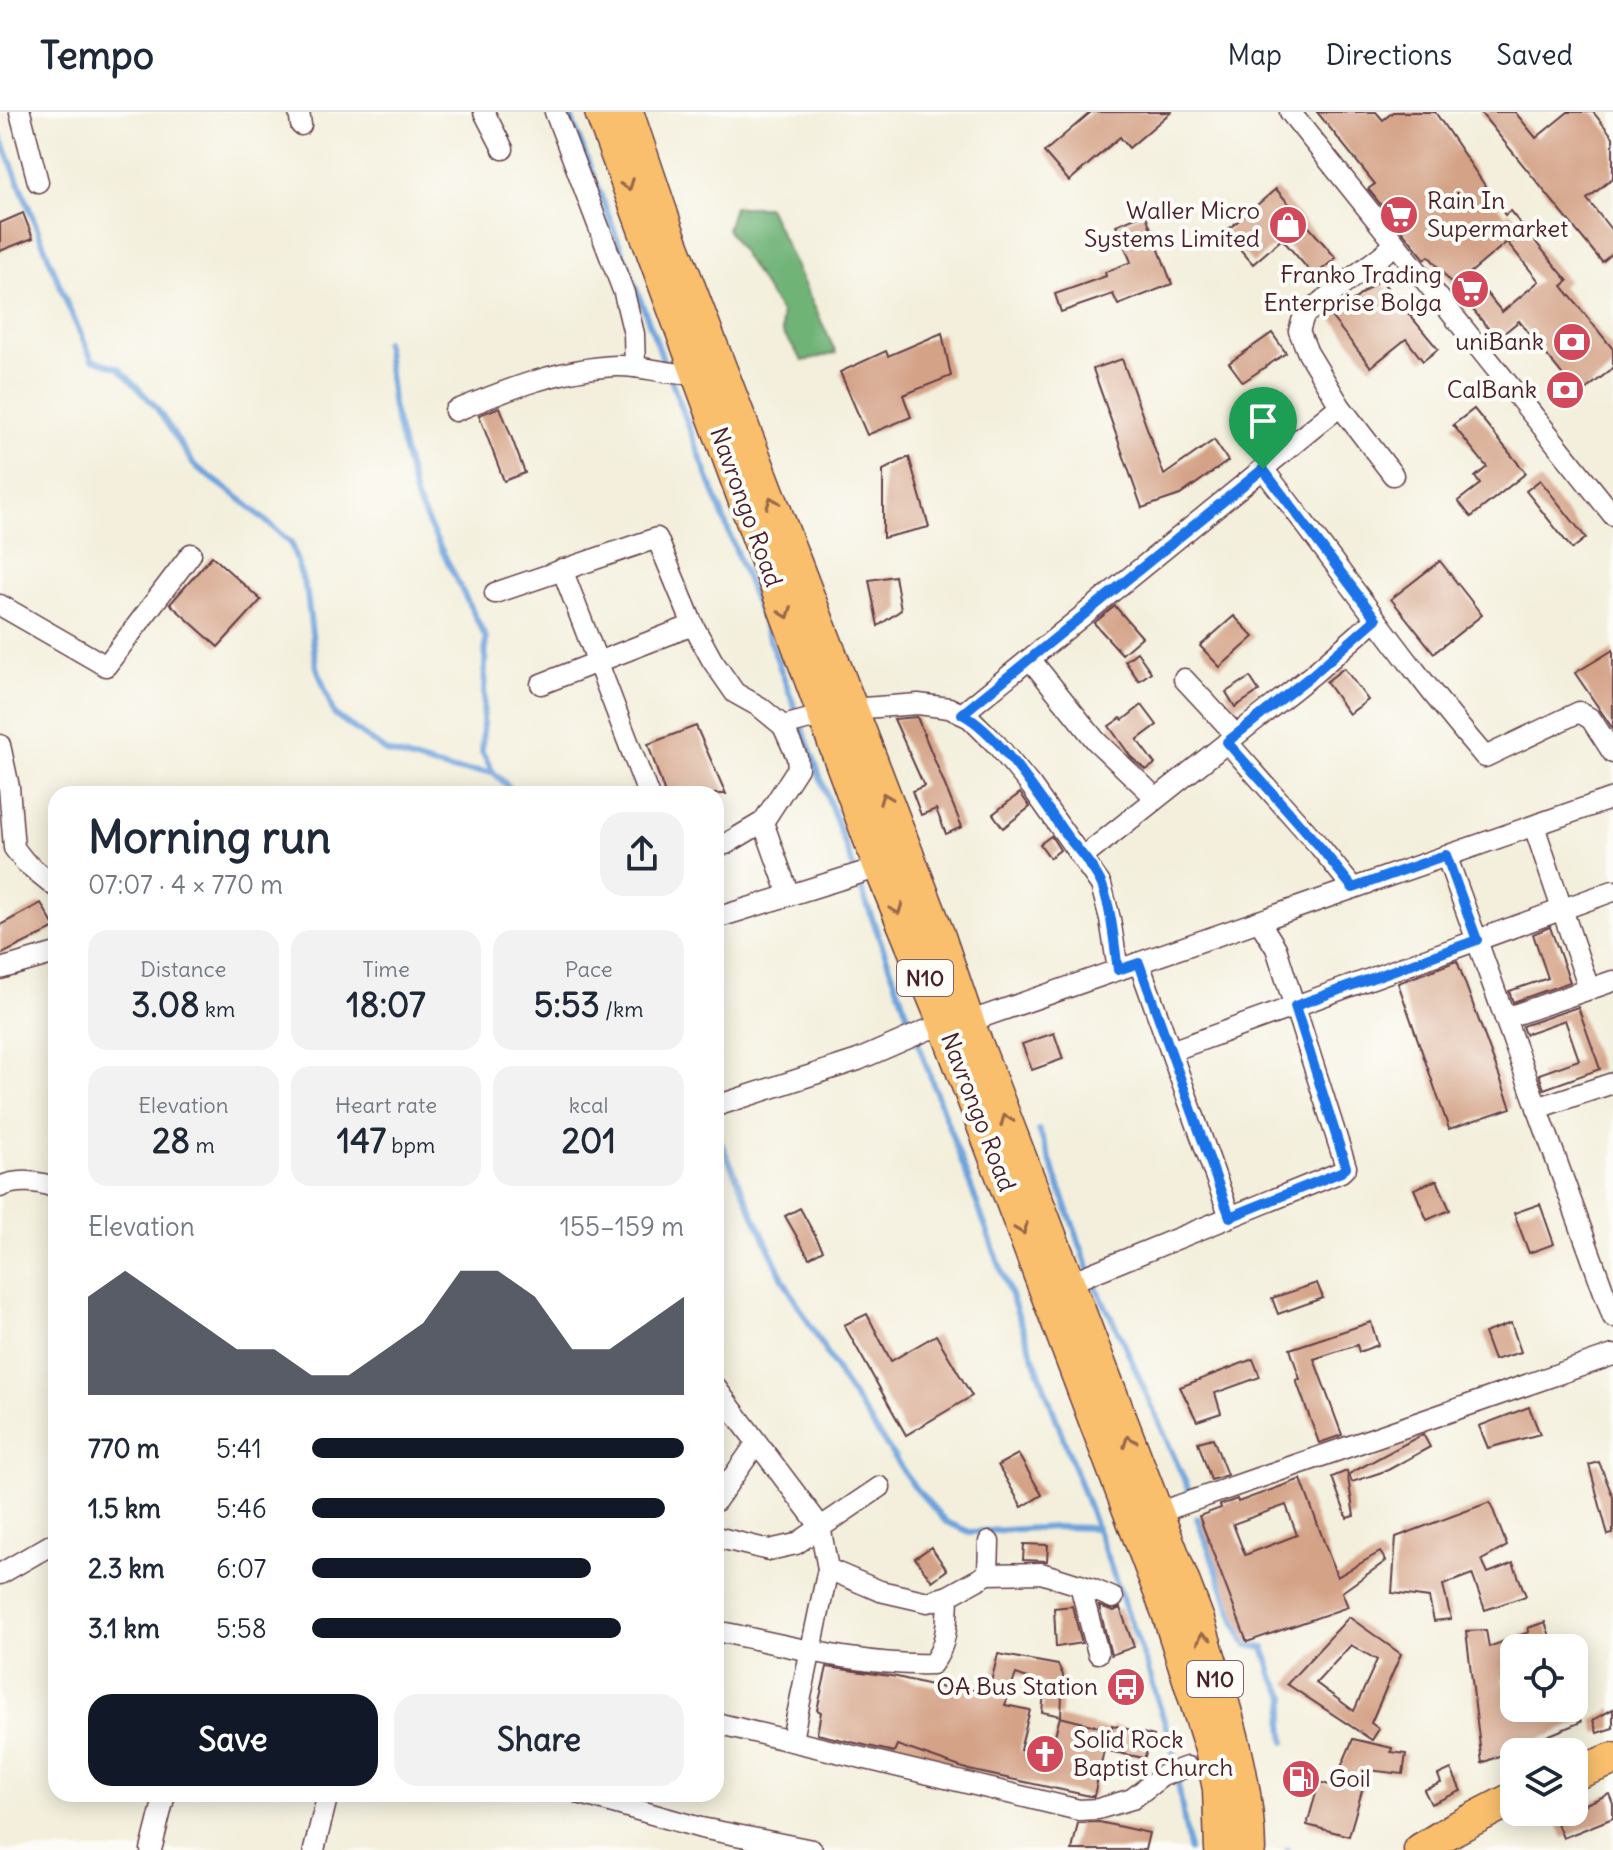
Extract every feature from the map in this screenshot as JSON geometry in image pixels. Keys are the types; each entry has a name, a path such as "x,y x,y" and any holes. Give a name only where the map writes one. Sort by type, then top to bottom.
{"highway":[{"name":"Navrongo Road","path":"601,112 697,374 838,712 938,934 957,1024 1168,1613 1211,1749 1219,1789 1221,1850"},
{"name":"Navrongo Road","path":"627,112 838,712 880,867 957,1024 1068,1283 1198,1620 1239,1769 1249,1829 1249,1850"},
{"path":"1588,1769 1613,1759"},
{"path":"1420,1850 1500,1805"}],"street":[{"path":"20,112 38,182"},
{"path":"484,112 503,149"},
{"path":"555,112 624,293 634,334 635,367"},
{"path":"1290,112 1613,515"},
{"path":"1393,475 1340,406 1308,353 1299,331 1304,315 1395,245"},
{"path":"455,411 562,373 617,366 697,374"},
{"path":"962,714 1340,406"},
{"path":"1263,469 1434,698 1485,757 1579,712 1591,719 1613,753"},
{"path":"495,593 657,538 693,625 735,693 760,707 783,726 797,757 798,768 763,822 724,844"},
{"path":"0,605 106,666 191,554"},
{"path":"562,569 645,786"},
{"path":"1083,857 1312,675 1376,619"},
{"path":"541,684 693,625"},
{"path":"1030,659 1096,741 1156,798"},
{"path":"1184,679 1353,888"},
{"path":"783,726 838,712 918,704 949,708 970,718 997,745 1101,885 1118,970"},
{"path":"0,745 9,787 14,848 25,862 48,881"},
{"path":"724,1103 830,1070 927,1030 957,1024 1139,963 1613,798"},
{"path":"763,822 789,895"},
{"path":"1534,826 1589,989"},
{"path":"1446,855 1537,1108 1604,1266 1613,1317"},
{"path":"724,915 880,867"},
{"path":"1171,1051 1613,891"},
{"path":"1068,1283 1341,1172 1346,1167 1276,948 1259,921"},
{"path":"0,969 48,955"},
{"path":"1139,963 1230,1217"},
{"path":"1505,1018 1613,981"},
{"path":"1537,1108 1613,1083"},
{"path":"0,1187 41,1181 48,1184"},
{"path":"1157,1513 1613,1355"},
{"path":"724,1399 820,1526 828,1569 792,1739"},
{"path":"724,1490 756,1444"},
{"path":"724,1539 769,1550 796,1544 880,1487"},
{"path":"988,1574 989,1542"},
{"path":"0,1574 48,1546"},
{"path":"828,1569 892,1594 928,1602 948,1596 988,1574 1041,1573 1113,1598"},
{"path":"1080,1585 1098,1653"},
{"path":"724,1633 860,1661 932,1664 946,1635 948,1596"},
{"path":"724,1725 1079,1810 1098,1809 1132,1799 1162,1776 1187,1767"},
{"path":"151,1850 163,1802"},
{"path":"314,1850 326,1802"},
{"path":"609,1802 701,1828 812,1850"}],"green space":[{"path":"734,207 768,207 836,353 803,361 782,332 781,313 727,229"}],"building":[{"path":"1091,112 1171,112 1129,148 1120,137 1069,181 1044,152"},
{"path":"1317,112 1376,112 1383,120 1393,112 1435,112 1505,215 1510,211 1568,281 1562,286 1613,349 1613,368 1579,395 1519,321 1497,339 1429,256 1425,259 1368,189 1375,184","holes":["1507,242 1539,281 1502,312 1470,273"]},
{"path":"1480,112 1515,112 1536,138 1568,112 1593,112 1613,137 1613,178 1587,199 1613,232 1613,253 1602,262"},
{"path":"1276,189 1336,258 1314,276 1282,239 1253,264 1225,232"},
{"path":"23,213 33,238 0,251 0,223"},
{"path":"1145,213 1172,284 1118,305 1113,294 1061,312 1055,294 1106,276 1105,272 1131,262 1116,225"},
{"path":"1380,279 1438,349 1423,361 1406,339 1371,367 1332,318"},
{"path":"942,333 951,376 903,395 911,417 867,435 840,372 886,351 888,356"},
{"path":"1272,333 1286,353 1243,382 1229,363"},
{"path":"1122,359 1164,475 1214,440 1228,461 1180,495 1142,508 1093,369"},
{"path":"500,407 525,473 504,481 479,415"},
{"path":"1474,409 1526,473 1471,517 1458,501 1480,484 1475,477 1487,467 1453,425"},
{"path":"909,457 929,527 883,538 883,470"},
{"path":"1540,480 1586,538 1572,549 1526,491"},
{"path":"212,556 261,600 218,647 170,604"},
{"path":"1440,561 1482,615 1434,653 1391,599"},
{"path":"895,576 901,610 878,626 869,580"},
{"path":"1115,606 1142,637 1122,654 1094,623"},
{"path":"1234,616 1254,637 1220,667 1200,646"},
{"path":"1613,650 1613,729 1575,673"},
{"path":"1137,652 1151,672 1139,681 1125,661"},
{"path":"1344,668 1368,700 1349,714 1326,682"},
{"path":"1250,677 1259,691 1235,707 1226,692"},
{"path":"1142,705 1157,725 1137,740 1155,764 1146,770 1131,757 1109,726 1121,718 1123,720"},
{"path":"917,717 962,827 946,834 936,809 921,815 912,791 924,786 894,719"},
{"path":"696,726 722,786 662,786 648,744"},
{"path":"1020,793 1030,807 1003,828 993,814"},
{"path":"1051,836 1060,850 1050,858 1040,844"},
{"path":"41,903 48,916 48,931 0,955 0,925"},
{"path":"1550,927 1570,982 1513,1002 1509,991 1548,978 1533,934"},
{"path":"1457,961 1511,1108 1449,1129 1398,983"},
{"path":"1578,1007 1600,1069 1544,1089 1539,1074 1579,1060 1565,1020 1525,1034 1522,1026"},
{"path":"1054,1033 1063,1059 1032,1070 1022,1044"},
{"path":"1437,1180 1450,1210 1427,1220 1414,1189"},
{"path":"1540,1204 1554,1244 1529,1253 1514,1213"},
{"path":"800,1208 823,1250 809,1258 785,1216"},
{"path":"1317,1283 1323,1298 1278,1314 1272,1298"},
{"path":"867,1314 891,1361 936,1335 972,1396 906,1435 844,1325"},
{"path":"1371,1322 1378,1345 1359,1352 1357,1345 1314,1359 1342,1435 1319,1443 1296,1380 1300,1379 1290,1349"},
{"path":"1511,1323 1521,1352 1494,1360 1484,1333"},
{"path":"1253,1359 1260,1377 1215,1393 1221,1413 1197,1421 1180,1387"},
{"path":"1529,1407 1540,1434 1488,1448 1479,1426"},
{"path":"1423,1434 1430,1447 1388,1470 1352,1482 1349,1474"},
{"path":"1213,1438 1227,1475 1211,1480 1198,1442"},
{"path":"1018,1454 1042,1495 1022,1507 998,1465"},
{"path":"1599,1462 1613,1497 1613,1534 1608,1535 1589,1465"},
{"path":"1347,1471 1354,1516 1347,1518 1332,1477"},
{"path":"1301,1479 1337,1577 1380,1552 1386,1561 1342,1592 1348,1607 1247,1642 1199,1516 1221,1508 1220,1505 1237,1499 1238,1502","holes":["1286,1505 1297,1535 1245,1555 1233,1524"]},
{"path":"1490,1502 1507,1546 1482,1560 1488,1573 1513,1563 1526,1596 1485,1610 1472,1574 1443,1585 1451,1619 1434,1621 1429,1598 1392,1593 1396,1537"},
{"path":"1024,1544 1048,1545 1047,1561 1023,1560"},
{"path":"931,1547 947,1570 932,1581 915,1558"},
{"path":"1072,1606 1082,1643 1056,1647 1054,1608"},
{"path":"1099,1606 1114,1611 1120,1608 1134,1647 1111,1655"},
{"path":"1349,1617 1401,1654 1371,1723 1379,1729 1372,1740 1287,1684","holes":["1351,1645 1377,1660 1354,1711 1316,1683"]},
{"path":"1545,1622 1549,1634 1524,1634 1529,1632 1528,1628"},
{"path":"1486,1630 1489,1647 1500,1643 1500,1722 1581,1722 1542,1738 1500,1738 1500,1756 1482,1763 1466,1631"},
{"path":"998,1654 1058,1665 1063,1675 1061,1716 1042,1712 1045,1684 1016,1674 1005,1705 1030,1710 1020,1750 1048,1760 1060,1717 1112,1730 1112,1725 1154,1736 1144,1758 1104,1750 1094,1796 1090,1796 969,1770 897,1745 894,1752 817,1734 821,1712 817,1710 827,1667 897,1677 948,1689 949,1684 988,1694"},
{"path":"1613,1709 1613,1728 1597,1733 1593,1720"},
{"path":"1353,1739 1406,1754 1403,1774 1368,1770 1349,1836 1307,1825 1319,1782 1333,1786"},
{"path":"1451,1769 1461,1791 1431,1804 1424,1790 1441,1783 1438,1775"},
{"path":"1609,1794 1613,1818 1563,1838 1558,1826 1588,1826 1588,1803"},
{"path":"1099,1822 1149,1833 1145,1850 1072,1850 1078,1823"}],"waterway":[{"path":"569,112 666,367"},
{"path":"0,135 92,359 119,368 156,407 194,465 243,501 291,543 307,594 316,665 334,714 387,752 451,770 493,772"},
{"path":"385,342 393,408 416,499 486,638 482,752 493,772 508,786"},
{"path":"670,377 1146,1663 1172,1746 1189,1850"},
{"path":"1039,1130 1094,1283 1191,1495"},
{"path":"724,1150 783,1279 844,1383 913,1485 946,1522 970,1532 1097,1528"},
{"path":"1197,1518 1242,1639 1247,1645 1264,1648 1273,1677 1286,1697 1283,1723 1285,1742"}],"place":[{"name":"Rain In Supermarket","path":"1399,215"},
{"name":"Waller Micro Systems Limited","path":"1288,225"},
{"name":"Franko Trading Enterprise Bolga","path":"1470,289"},
{"name":"uniBank","path":"1572,342"},
{"name":"CalBank","path":"1565,390"},
{"name":"OA Bus Station","path":"1126,1687"},
{"name":"Solid Rock Baptist Church","path":"1045,1754"},
{"name":"Goil","path":"1301,1779"}],"route":[{"path":"1263,469 1376,619 1312,675 1227,742 1353,888 1446,855 1477,940 1295,1006 1346,1167 1341,1172 1230,1217 1139,963 1118,970 1101,885 1031,786 997,745 962,714 1263,469"}]}
